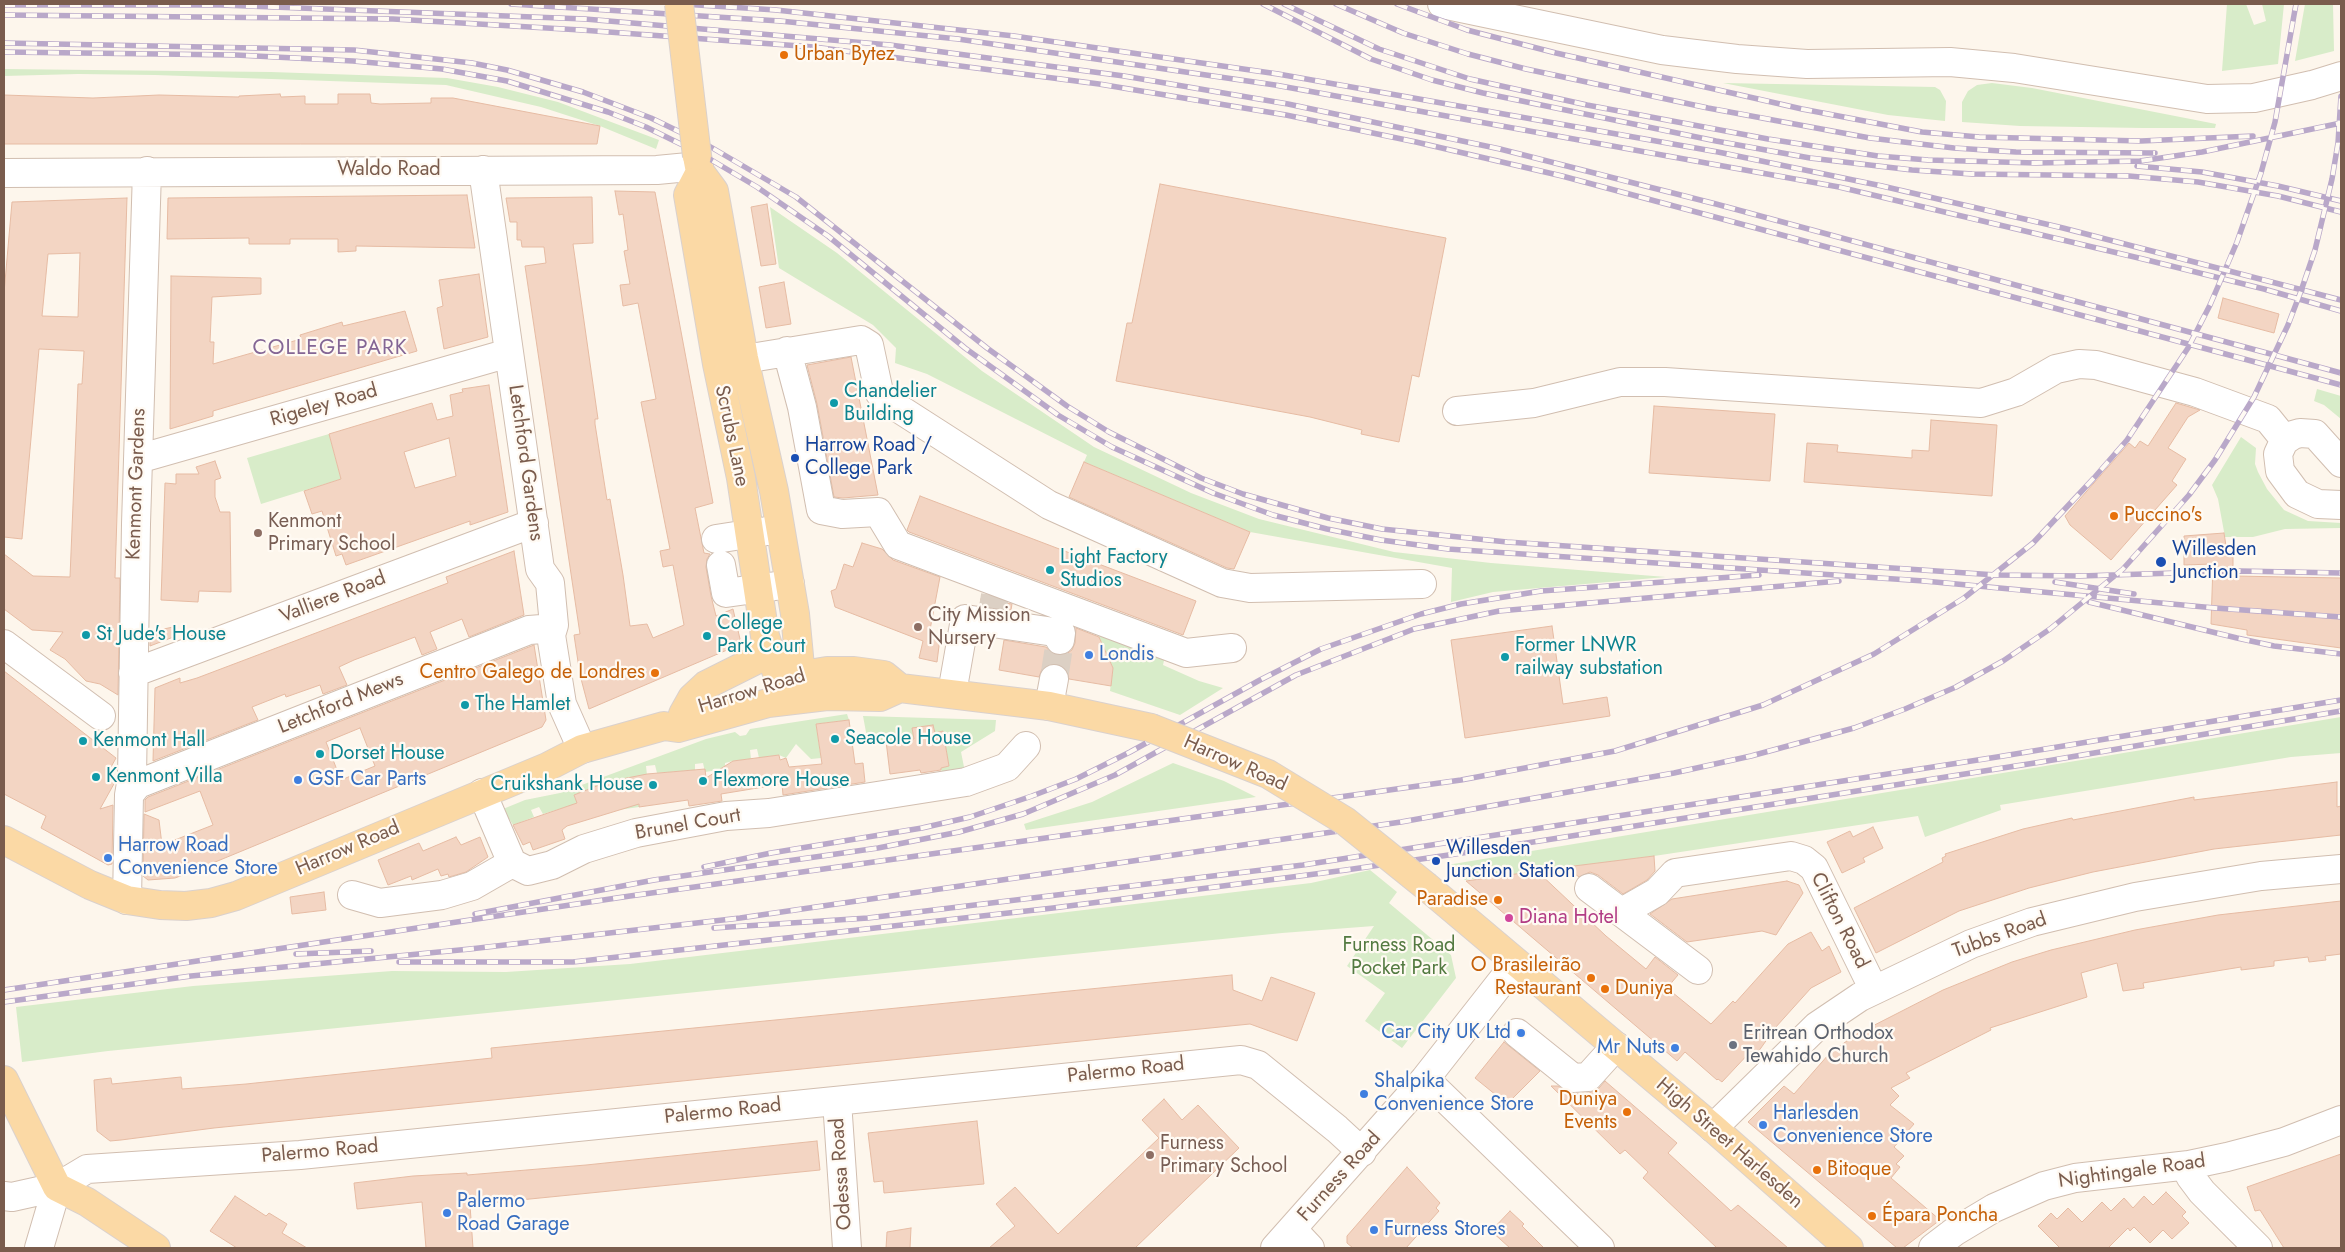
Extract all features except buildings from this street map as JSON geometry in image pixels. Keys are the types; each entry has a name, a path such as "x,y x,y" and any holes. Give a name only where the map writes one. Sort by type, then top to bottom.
{"main road":[{"name":"Scrubs Lane","path":"679,4 699,165 714,191 744,358 790,584 799,639 792,688"},
{"name":"Scrubs Lane","path":"699,165 688,195 716,364 750,534 768,647 792,688"},
{"path":"673,720 706,685 754,661 768,647"},
{"name":"Harrow Road","path":"6,847 127,900 160,905 186,906 211,903 236,896 547,767 582,749 673,720 678,728 792,688 827,671 877,674 884,675 900,688 1050,706 1151,728 1268,774 1345,821 1427,887 1516,963"},
{"name":"High Street Harlesden","path":"1516,963 1713,1128 1849,1248"},
{"path":"4,1080 58,1187 88,1202 156,1248"}],"street":[{"path":"1442,4 1662,50 1737,59 1807,64 1950,62 2014,68 2207,100 2254,98 2312,85 2341,76"},
{"name":"Waldo Road","path":"4,173 657,170 699,165"},
{"name":"Letchford Gardens","path":"483,170 540,569 550,583 554,625 551,635 562,704 582,749"},
{"name":"Kenmont Gardens","path":"127,900 132,778 132,701 147,172"},
{"path":"716,364 787,350 856,340 866,342 870,345 879,392 884,399 1049,505 1222,583 1250,588 1422,584"},
{"path":"787,350 802,407 821,510 842,514 878,512 898,545 1186,653 1232,648"},
{"name":"Rigeley Road","path":"138,459 509,353"},
{"path":"1456,411 1534,403 1620,382 1665,382 1981,402 2016,392 2056,369 2078,364 2096,365 2195,392 2232,405 2268,419 2285,440"},
{"path":"2341,463 2315,434 2300,432 2285,440 2278,454 2280,471 2290,486 2306,500 2325,505 2341,505"},
{"name":"Valliere Road","path":"133,673 534,523"},
{"path":"780,529 716,542 726,593 790,584"},
{"path":"952,693 972,613 1061,636 1023,614 1011,612"},
{"name":"Letchford Mews","path":"131,792 138,784 529,630 542,629 551,635"},
{"path":"4,644 101,716"},
{"path":"1050,706 1054,679"},
{"name":"Brunel Court","path":"512,863 528,871 552,865 584,849 636,833 726,816 769,813 966,782 1007,767 1026,746"},
{"path":"352,896 380,903 442,895 472,886 512,863 482,793"},
{"name":"Clifton Road","path":"1622,912 1657,892 1675,873 1791,856 1804,860 1814,868 1874,990"},
{"name":"Tubbs Road","path":"1713,1128 1818,1026 1874,990 1971,944 2032,922 2076,910 2261,876 2341,869"},
{"path":"1589,888 1698,970"},
{"name":"Furness Road","path":"1292,1242 1362,1152 1424,1079 1516,963"},
{"path":"1517,1033 1573,1078 1588,1077 1616,1046"},
{"name":"Palermo Road","path":"4,1196 12,1197 58,1187 87,1169 300,1156 1241,1060 1258,1065 1266,1071 1362,1152"},
{"path":"1424,1079 1600,1248"},
{"name":"Odessa Road","path":"837,1101 847,1248"},
{"name":"Nightingale Road","path":"1933,1248 1954,1232 1994,1208 2044,1186 2075,1178 2189,1165 2284,1142 2341,1120"},
{"path":"2189,1165 2190,1176 2202,1192 2258,1248"},
{"path":"39,1248 58,1187"}],"green space":[{"path":"2227,4 2246,4 2254,25 2266,21 2262,4 2284,4 2278,64 2222,71"},
{"path":"2305,4 2333,4 2334,51 2295,61"},
{"path":"4,69 271,72 447,78 498,87 558,102 659,140 656,149 600,126 541,107 446,85 155,75 78,74 4,76"},
{"path":"1723,83 1935,87 1940,90 1946,101 1945,121 1888,115"},
{"path":"1992,83 2032,88 2216,124 2215,128 2143,128 2020,126 1962,122 1962,102 1968,91 1977,85"},
{"path":"770,207 837,253 982,371 1094,447 1191,493 1259,519 1394,552 1491,563 1666,577 1493,592 1451,602 1452,568 1250,532 1084,462 1087,455 927,374 895,363 896,348 873,325 779,268"},
{"path":"2317,389 2341,396 2341,419 2324,405 2314,401"},
{"path":"329,434 341,479 261,504 247,458"},
{"path":"2241,437 2256,448 2255,464 2258,472 2267,489 2284,510 2308,521 2341,523 2341,528 2285,529 2253,537 2225,537 2218,499 2212,485"},
{"path":"1098,634 1165,656 1163,665 1199,681 1223,688 1180,715 1110,691 1113,668"},
{"path":"847,714 849,720 816,724 821,758 811,759 796,744 786,758 779,755 759,758 757,749 750,750 751,759 725,763 725,769 705,772 703,763 695,764 695,770 657,773 655,765 646,766 647,775 638,799 639,807 618,810 606,782 574,795 581,812 569,806 543,814 539,807 531,810 534,817 513,825 503,809 525,800 560,793 706,739 735,732 740,736 746,735 750,729"},
{"path":"863,716 996,720 995,731 961,752 965,772 942,775 941,768 949,766 943,731 935,733 912,728 916,749 903,740 868,743"},
{"path":"2341,717 2341,753 2291,757 2000,805 2001,810 1925,837 1918,816 1654,856 1503,876 1499,880 1494,876 1465,880 1447,865"},
{"path":"1173,763 1224,781 1256,797 1026,830 1024,824 1092,802"},
{"name":"Furness Road Pocket Park","path":"1370,870 1397,892 1389,903 1451,955 1456,978 1402,1048 1365,1021 1385,993 1347,966 1374,926 1282,933 108,1051 22,1062 16,1007 193,986 392,971 506,972 630,964 1311,883"}],"tunnel":[{"path":"979,607 1011,612"},
{"path":"1054,679 1060,640"}],"railway":[{"path":"511,4 780,21 958,39 1275,85 1839,187 2143,259 2264,289 2341,311"},
{"path":"682,4 776,10 1014,36 1278,74 1718,152 1882,186 2063,228 2341,300"},
{"path":"1263,4 1371,59 1432,80 1483,93 1716,141 1810,158 1912,170 1972,174 2129,176 2198,182 2278,196 2341,212"},
{"path":"1284,4 1379,49 1470,79 1587,105 1768,139 1878,156 1928,160 2036,163 2140,161 2202,152 2341,123"},
{"path":"1336,4 1403,33 1468,54 1526,69 1708,108 1870,138 1954,148 2016,152 2155,153"},
{"path":"1397,4 1467,30 1556,53 1802,109 1922,132 1979,137 2141,141 2253,136"},
{"path":"4,990 630,896 1461,780 1615,751 1763,705 1874,654 1964,598 2033,543 2127,440 2188,348 2210,305 2237,242 2261,173 2275,122 2296,4"},
{"path":"4,5 221,5 585,19 890,45 1124,76 1288,104 1500,149 1716,204 2341,373"},
{"path":"4,15 393,19 581,30 814,47 1099,84 1286,115 1416,142 1562,176 2341,385"},
{"path":"4,43 354,50 472,63 507,70 583,92 651,118 709,146 796,197 987,348 1067,406 1109,432 1201,478 1243,494 1328,518 1382,529 1507,542 1996,575 2080,576 2240,571 2341,573"},
{"path":"4,52 236,55 353,61 442,69 507,81 608,112 646,127 703,155 757,187 828,236 965,348 1058,415 1112,447 1213,493 1273,515 1327,529 1381,540 1448,549 1924,581 2215,608 2341,617"},
{"path":"4,1002 191,976 470,949 740,918 1401,822 1674,773 1751,756 1854,728 1905,709 1956,687 2003,661 2050,629 2123,569 2189,495 2215,460 2254,397 2288,325 2301,291 2315,250 2332,179 2338,143 2341,96"},
{"path":"2137,166 2202,172 2278,186 2341,201"},
{"path":"704,867 771,853 922,828 970,817 1032,796 1076,779 1130,752 1260,680 1321,649 1421,614 1461,604 1541,591 1759,575"},
{"path":"475,914 654,880 878,848 959,832 1023,814 1115,775 1296,675 1414,629 1499,611 1839,581"},
{"path":"2055,582 2134,594"},
{"path":"2089,602 2274,646 2341,654"},
{"path":"714,928 868,918 1303,865 1997,757 2341,700"},
{"path":"399,962 573,962 1053,908 1476,851 2041,762 2341,711"},
{"path":"296,954 371,951"}],"place":[{"name":"Urban Bytez","path":"784,55"},
{"name":"Chandelier Building","path":"834,403"},
{"name":"Harrow Road / College Park","path":"795,458"},
{"name":"Puccino's","path":"2114,516"},
{"name":"Kenmont Primary School","path":"258,533"},
{"name":"Willesden Junction","path":"2161,562"},
{"name":"Light Factory Studios","path":"1050,570"},
{"name":"City Mission Nursery","path":"918,627"},
{"name":"St Jude's House","path":"86,635"},
{"name":"College Park Court","path":"707,636"},
{"name":"Londis","path":"1089,655"},
{"name":"Former LNWR railway substation","path":"1505,657"},
{"name":"Centro Galego de Londres","path":"655,673"},
{"name":"The Hamlet","path":"465,705"},
{"name":"Seacole House","path":"835,739"},
{"name":"Kenmont Hall","path":"83,741"},
{"name":"Dorset House","path":"320,754"},
{"name":"Kenmont Villa","path":"96,777"},
{"name":"GSF Car Parts","path":"298,780"},
{"name":"Flexmore House","path":"703,781"},
{"name":"Cruikshank House","path":"653,785"},
{"name":"Harrow Road Convenience Store","path":"108,858"},
{"name":"Willesden Junction Station","path":"1436,861"},
{"name":"Paradise","path":"1498,900"},
{"name":"Diana Hotel","path":"1509,918"},
{"name":"O Brasileirão Restaurant","path":"1591,978"},
{"name":"Duniya","path":"1605,989"},
{"name":"Car City UK Ltd","path":"1521,1033"},
{"name":"Eritrean Orthodox Tewahido Church","path":"1733,1045"},
{"name":"Mr Nuts","path":"1675,1048"},
{"name":"Shalpika Convenience Store","path":"1364,1094"},
{"name":"Duniya Events","path":"1627,1112"},
{"name":"Harlesden Convenience Store","path":"1763,1125"},
{"name":"Furness Primary School","path":"1150,1155"},
{"name":"Bitoque","path":"1817,1170"},
{"name":"Palermo Road Garage","path":"447,1213"},
{"name":"Épara Poncha","path":"1872,1216"},
{"name":"Furness Stores","path":"1374,1230"}],"district":[{"name":"COLLEGE PARK","path":"330,349"}]}
